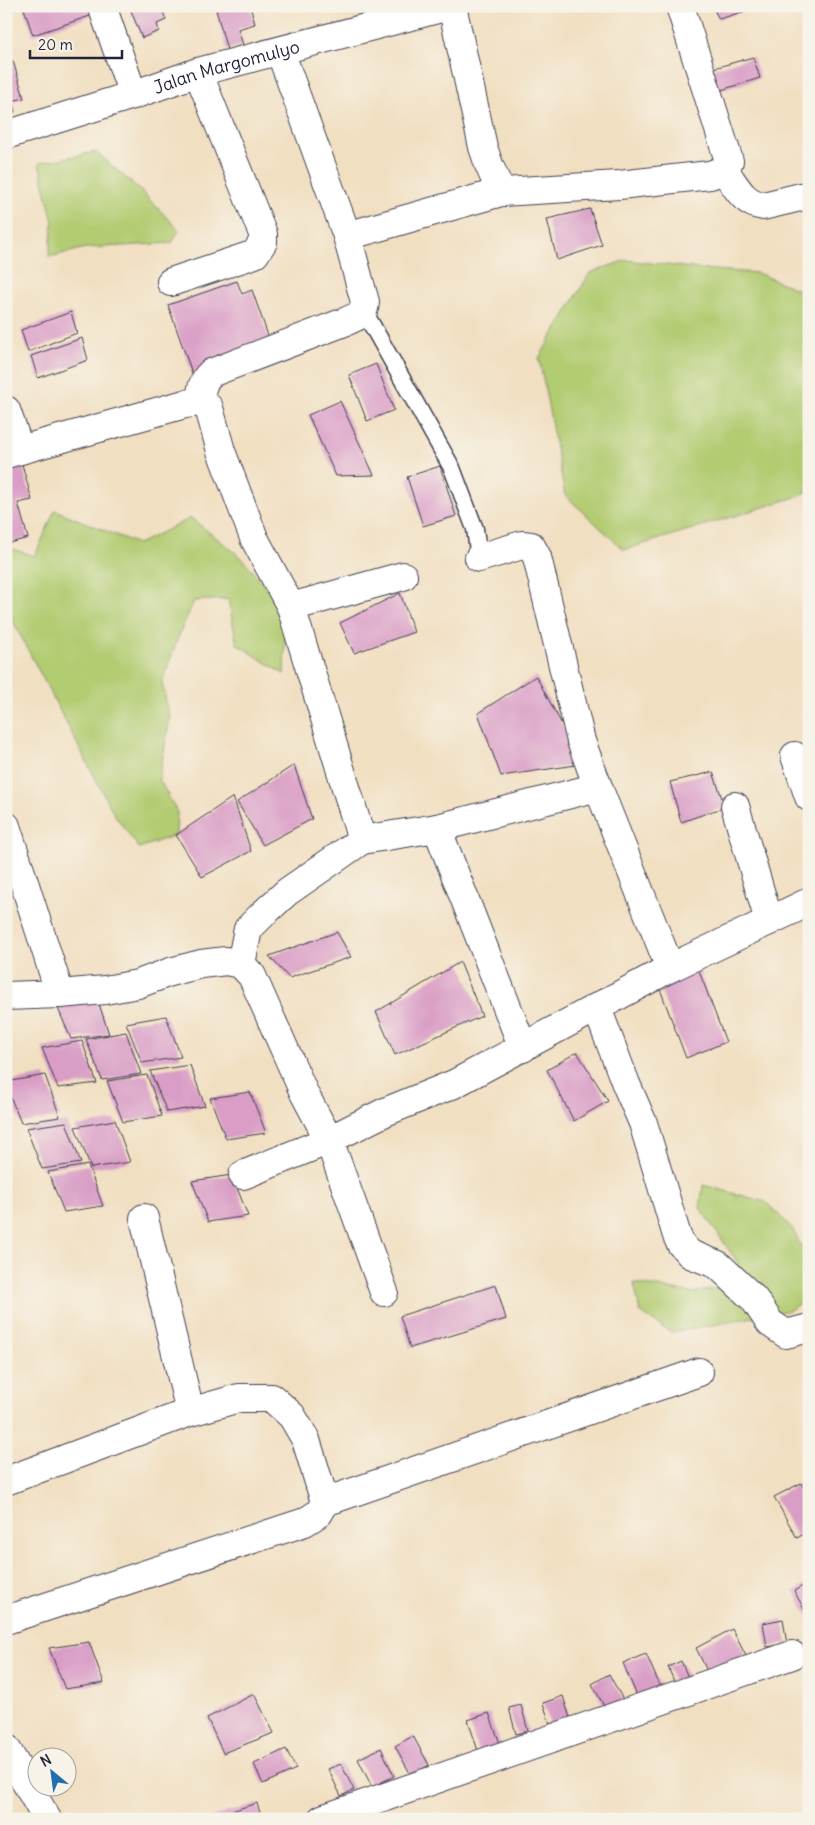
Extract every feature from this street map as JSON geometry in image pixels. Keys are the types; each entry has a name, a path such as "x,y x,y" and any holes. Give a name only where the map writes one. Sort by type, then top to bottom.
{"street":[{"path":"102,6 134,95"},
{"path":"451,6 483,147 501,192"},
{"name":"Jalan Margomulyo","path":"6,135 134,95 198,72 451,6"},
{"path":"347,236 501,192 619,185 710,176 724,170 729,161 680,6"},
{"path":"200,402 201,390 206,378 211,373 347,321 362,314 364,311 365,302 347,236 280,51"},
{"path":"171,282 255,254 263,242 262,234 198,72"},
{"path":"724,170 742,196 756,205 763,206 809,195"},
{"path":"6,410 13,452 184,404 200,402 209,408 221,451 254,538 291,607 362,840"},
{"path":"479,558 522,545 532,546 537,557 581,741 670,968"},
{"path":"291,607 403,576"},
{"path":"795,756 809,797"},
{"path":"241,964 248,929 287,892 362,840 437,828 598,787"},
{"path":"735,806 769,921"},
{"path":"6,826 60,994"},
{"path":"437,828 523,1048"},
{"path":"243,1175 329,1140 385,1112 454,1084 670,968 809,902"},
{"path":"6,996 105,990 138,984 170,972 202,964 226,960 241,964 252,976 305,1095 329,1140 384,1292"},
{"path":"597,1008 643,1123 681,1244 690,1254 718,1265 754,1299 770,1323 786,1334 809,1328"},
{"path":"144,1218 190,1412"},
{"path":"6,1620 305,1522 318,1513 325,1502 699,1372"},
{"path":"6,1480 190,1412 239,1398 272,1398 292,1416 306,1440 325,1502"},
{"path":"322,1819 792,1656"},
{"path":"6,1748 47,1819"}],"lane":[{"path":"364,311 452,468 475,529 479,558"}],"green space":[{"path":"96,152 141,191 179,230 172,243 86,248 49,257 53,222 39,163"},
{"path":"626,260 700,269 757,273 809,294 809,490 799,496 624,550 565,495 539,358 590,273"},
{"path":"55,510 138,544 191,518 242,558 286,612 284,674 237,644 228,599 194,601 179,635 162,683 170,718 159,779 177,812 176,835 139,848 114,814 6,608 6,547 35,556"},
{"path":"703,1185 766,1202 792,1228 809,1262 809,1296 790,1310 671,1333 640,1312 634,1283 692,1293 727,1287 738,1263 700,1208"}],"building":[{"path":"23,6 90,6 93,15 33,35"},
{"path":"129,6 161,6 166,20 157,24 159,31 142,38"},
{"path":"215,6 250,6 255,24 238,29 243,45 227,50"},
{"path":"712,6 759,6 759,7 719,19"},
{"path":"753,57 760,78 715,92 711,69"},
{"path":"13,61 24,98 12,101 15,112 6,114 6,63"},
{"path":"590,209 602,245 557,260 547,219"},
{"path":"237,281 242,294 252,290 271,344 192,373 168,305"},
{"path":"71,312 77,333 28,352 21,330"},
{"path":"82,338 88,360 38,378 31,356"},
{"path":"376,364 394,410 367,421 349,375"},
{"path":"340,401 374,475 336,476 308,415"},
{"path":"20,457 32,500 18,503 28,538 6,544 6,461"},
{"path":"440,466 456,516 423,526 407,477"},
{"path":"400,593 414,632 354,653 340,623"},
{"path":"536,676 583,764 501,776 478,713"},
{"path":"294,765 312,819 263,845 237,802"},
{"path":"713,772 725,807 681,822 670,782"},
{"path":"233,797 251,851 202,877 176,835"},
{"path":"337,932 351,957 289,978 269,956"},
{"path":"460,962 482,1016 395,1055 376,1012"},
{"path":"696,963 726,1042 686,1058 660,989"},
{"path":"95,992 109,1034 71,1039 54,999"},
{"path":"166,1016 181,1057 142,1063 126,1023"},
{"path":"126,1032 141,1074 102,1080 86,1039"},
{"path":"82,1041 97,1083 58,1088 42,1048"},
{"path":"577,1052 608,1101 574,1121 547,1070"},
{"path":"190,1065 205,1106 167,1112 150,1071"},
{"path":"45,1075 60,1117 21,1123 6,1082"},
{"path":"147,1075 162,1116 123,1122 107,1081"},
{"path":"250,1092 266,1133 226,1139 210,1098"},
{"path":"115,1120 130,1162 91,1168 75,1127"},
{"path":"66,1122 81,1163 42,1169 26,1128"},
{"path":"88,1165 103,1206 64,1212 48,1172"},
{"path":"232,1175 248,1216 208,1222 192,1181"},
{"path":"496,1285 506,1319 410,1348 400,1316"},
{"path":"801,1483 809,1497 809,1531 797,1538 774,1497"},
{"path":"809,1582 809,1618 794,1591"},
{"path":"783,1619 787,1644 767,1647 763,1623"},
{"path":"732,1629 746,1656 709,1675 696,1648"},
{"path":"89,1642 104,1683 65,1689 49,1648"},
{"path":"646,1654 660,1686 637,1696 623,1663"},
{"path":"681,1661 692,1687 679,1693 668,1667"},
{"path":"609,1674 627,1707 610,1717 592,1684"},
{"path":"254,1694 274,1733 223,1753 207,1718"},
{"path":"563,1696 571,1721 551,1727 543,1703"},
{"path":"521,1705 528,1731 516,1734 509,1708"},
{"path":"489,1713 502,1749 480,1757 468,1720"},
{"path":"413,1736 429,1765 411,1775 395,1746"},
{"path":"381,1748 394,1776 372,1787 358,1759"},
{"path":"286,1749 296,1769 263,1784 254,1764"},
{"path":"341,1764 354,1790 341,1796 328,1769"},
{"path":"257,1803 262,1819 209,1819 209,1818"}]}
